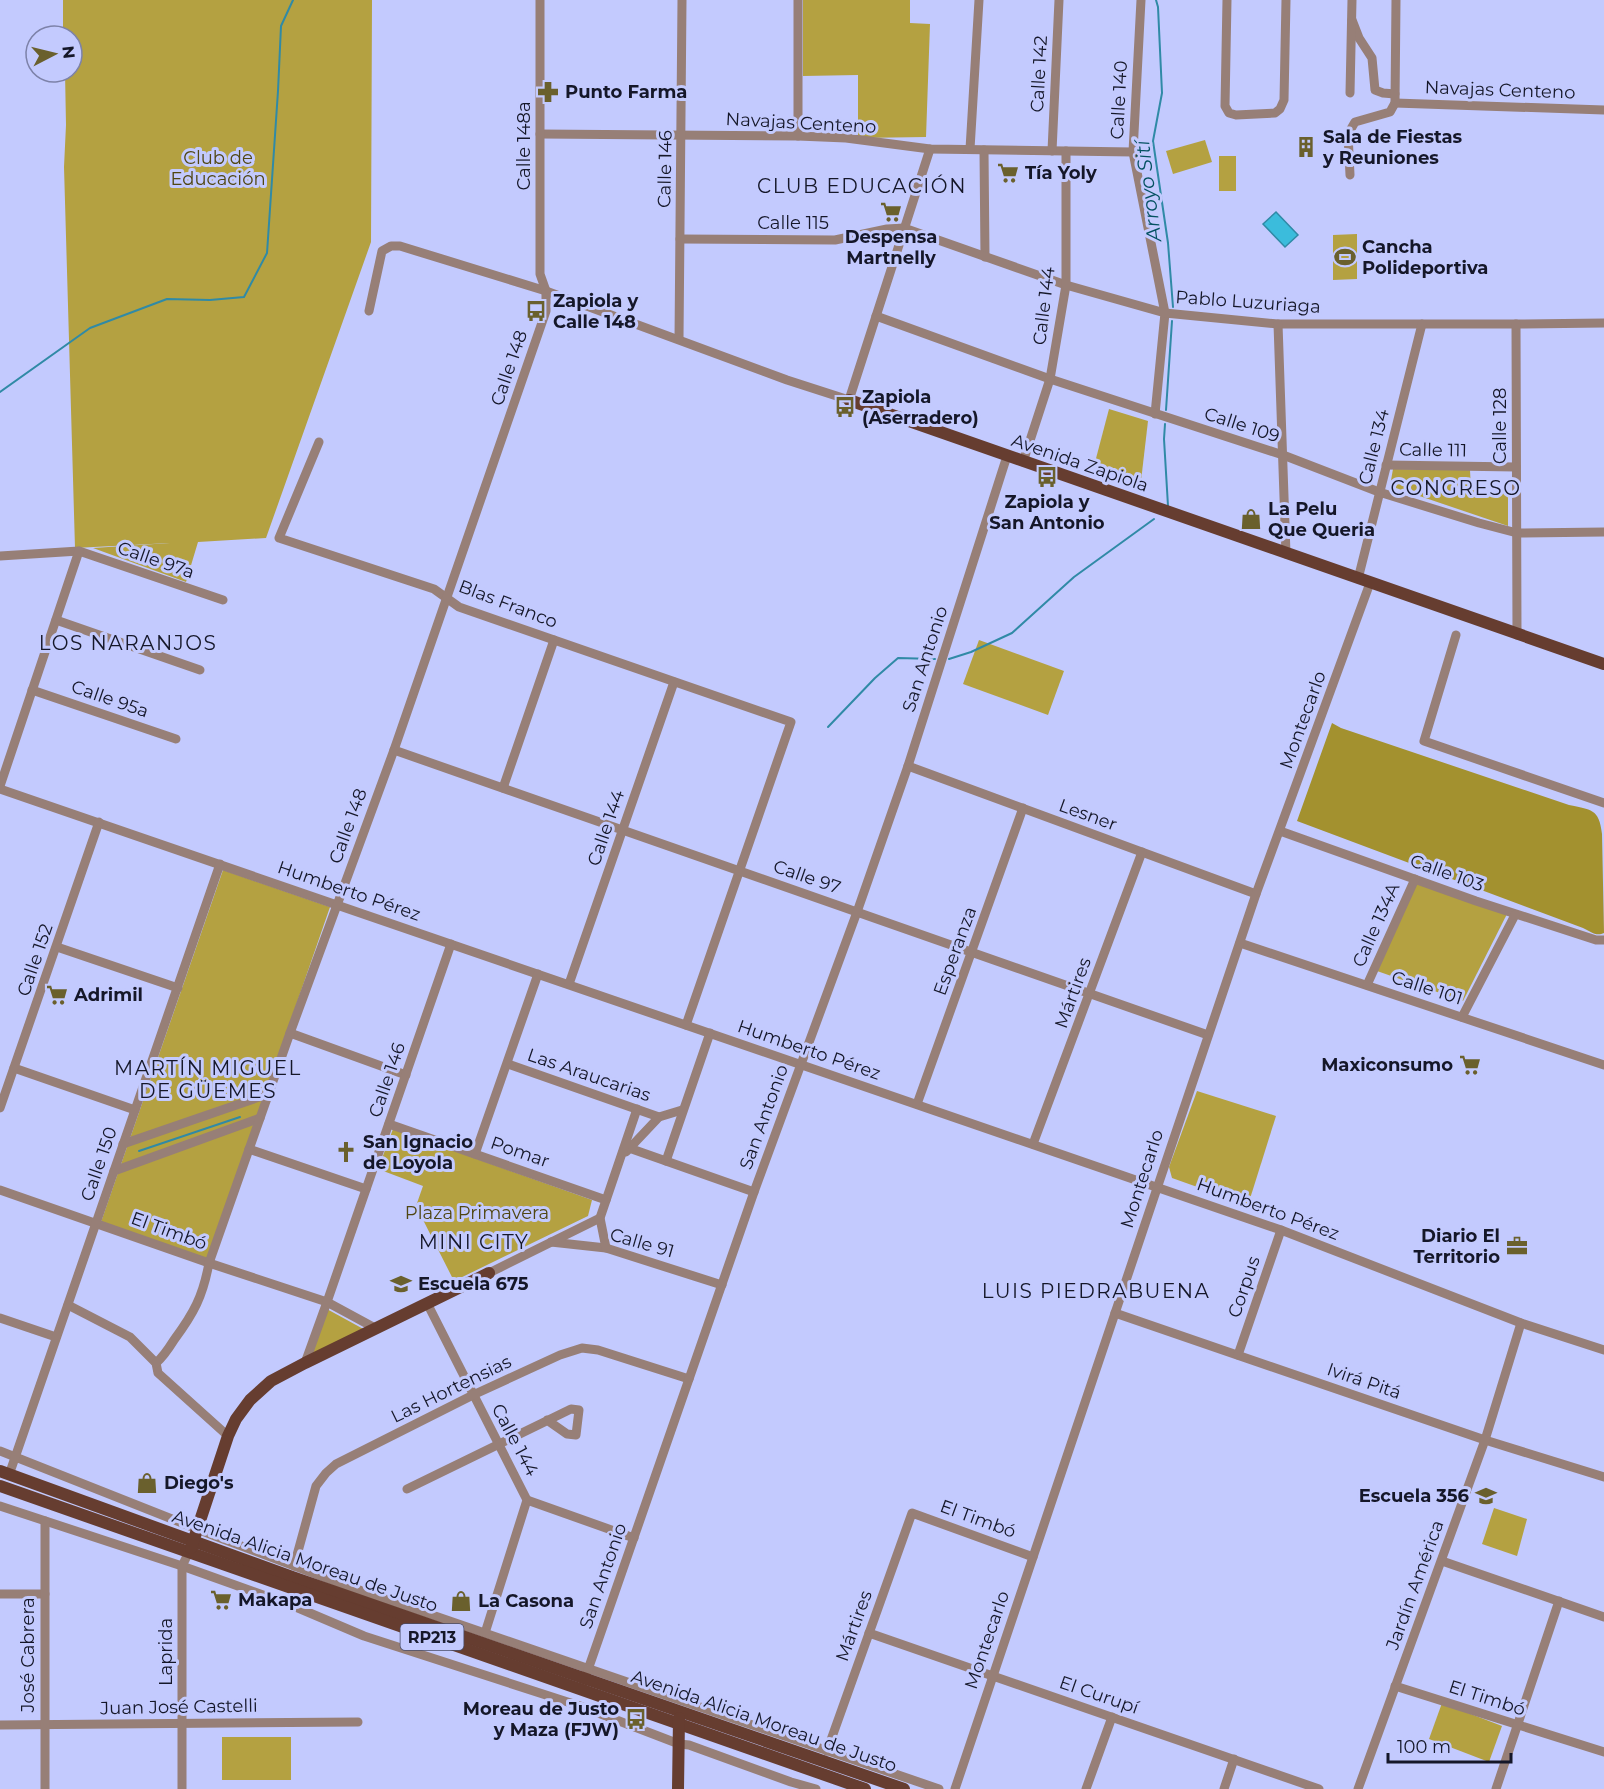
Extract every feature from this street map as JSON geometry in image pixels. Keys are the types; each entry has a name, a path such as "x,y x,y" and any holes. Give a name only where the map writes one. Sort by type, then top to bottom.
{"main road":[{"name":"Avenida Zapiola","path":"849,400 1604,664"},
{"path":"191,1546 228,1436 236,1419 250,1400 271,1381 489,1273"},
{"name":"Avenida Alicia Moreau de Justo","path":"4,1473 191,1546"},
{"name":"Avenida Alicia Moreau de Justo","path":"0,1486 191,1546 584,1680 907,1784"},
{"name":"Avenida Alicia Moreau de Justo","path":"584,1680 679,1724 865,1789"},
{"path":"678,1710 678,1789"}],"street":[{"name":"Calle 148a","path":"540,0 540,274 546,291"},
{"name":"Calle 146","path":"680,339 682,0"},
{"path":"798,0 798,136"},
{"path":"970,149 979,0"},
{"name":"Calle 142","path":"1052,151 1059,0"},
{"name":"Calle 140","path":"1141,0 1132,152 1165,313 1155,414"},
{"path":"1227,0 1225,106 1229,113 1236,115 1275,113 1280,109 1284,100 1286,0"},
{"path":"1350,93 1352,0"},
{"path":"1350,175 1348,134 1355,122 1390,112 1395,98 1396,0"},
{"path":"1352,20 1359,38 1372,58 1376,90 1395,98"},
{"name":"Navajas Centeno","path":"1395,98 1604,110"},
{"name":"Navajas Centeno","path":"540,134 798,136 846,138 930,149 1132,152"},
{"path":"849,400 930,149"},
{"path":"984,150 986,257"},
{"name":"Calle 144","path":"1023,462 1050,379 1066,285 1066,151"},
{"name":"Calle 115","path":"680,239 835,240 887,229 904,228"},
{"name":"Pablo Luzuriaga","path":"904,228 1066,285 1165,313 1278,324 1604,322"},
{"name":"Avenida Zapiola","path":"369,311 382,251 392,246 400,246 546,291 787,380 849,400"},
{"name":"Calle 148","path":"156,1363 184,1327 198,1304 205,1284 208,1263 336,904 394,750 546,311 546,291"},
{"name":"Calle 109","path":"876,316 1050,379 1283,455 1380,492 1479,523 1517,533 1604,532"},
{"path":"1278,324 1286,554"},
{"name":"Calle 134","path":"1358,579 1422,324"},
{"name":"Calle 128","path":"1516,324 1517,635"},
{"name":"Blas Franco","path":"319,442 279,538 434,589 459,607 791,722 739,871"},
{"name":"San Antonio","path":"584,1680 754,1192 908,766 1007,456"},
{"name":"Calle 111","path":"1386,465 1516,467"},
{"path":"0,556 79,551 0,787"},
{"name":"Calle 97a","path":"79,551 223,600"},
{"name":"Montecarlo","path":"955,1789 1256,894 1371,583"},
{"path":"56,620 200,669"},
{"path":"1456,635 1424,741 1604,802"},
{"path":"503,788 554,640"},
{"name":"Calle 144","path":"569,984 674,682"},
{"name":"Calle 95a","path":"32,690 177,739"},
{"name":"Calle 97","path":"394,750 1208,1035"},
{"name":"Lesner","path":"908,766 1256,894"},
{"name":"Humberto Pérez","path":"0,787 1281,1230 1521,1323 1604,1350"},
{"name":"Esperanza","path":"917,1104 1023,808"},
{"name":"Calle 152","path":"0,1108 99,822"},
{"name":"Calle 103","path":"1280,831 1515,915 1596,940 1604,940"},
{"name":"Mártires","path":"1033,1144 1142,852"},
{"name":"Calle 150","path":"4,1473 15,1456 220,864"},
{"path":"686,1025 739,871"},
{"name":"Calle 134A","path":"1367,985 1414,879"},
{"path":"1462,1017 1515,915"},
{"name":"Calle 101","path":"1240,943 1604,1065"},
{"name":"Calle 146","path":"305,1363 451,944"},
{"path":"57,947 178,988"},
{"path":"475,1154 538,974"},
{"path":"290,1033 406,1074"},
{"path":"666,1161 710,1033"},
{"name":"Las Araucarias","path":"508,1064 659,1117"},
{"path":"14,1068 135,1110"},
{"path":"123,1144 268,1094"},
{"path":"606,1248 600,1218 638,1109"},
{"path":"621,1158 659,1117 682,1110"},
{"path":"114,1171 260,1118"},
{"name":"Pomar","path":"389,1124 606,1200"},
{"path":"629,1148 754,1192"},
{"path":"249,1149 366,1189"},
{"name":"El Timbó","path":"0,1190 327,1302 375,1328"},
{"path":"489,1273 600,1218"},
{"name":"Corpus","path":"1238,1354 1281,1230"},
{"name":"Calle 91","path":"551,1242 606,1248 722,1285"},
{"name":"Calle 144","path":"427,1303 528,1500 485,1633"},
{"path":"68,1305 130,1337 156,1363 158,1373 228,1436"},
{"name":"Ivirá Pitá","path":"1115,1313 1485,1440 1604,1477"},
{"path":"0,1318 56,1337"},
{"name":"Jardín América","path":"1358,1789 1485,1440 1521,1323"},
{"name":"Las Hortensias","path":"294,1566 316,1486 326,1473 336,1464 473,1395 560,1355 582,1348 598,1350 689,1379"},
{"path":"407,1489 547,1420"},
{"path":"0,1451 294,1566 485,1633 584,1680 669,1697 827,1751 907,1784 939,1789"},
{"path":"528,1500 634,1538"},
{"path":"0,1506 182,1566 291,1605 364,1636 580,1706 791,1785 816,1789"},
{"name":"Mártires","path":"827,1751 912,1512"},
{"name":"El Timbó","path":"912,1512 1033,1557"},
{"name":"José Cabrera","path":"45,1521 45,1789"},
{"name":"Laprida","path":"182,1789 182,1566 191,1546"},
{"path":"1442,1562 1604,1617"},
{"path":"0,1594 45,1594"},
{"path":"1496,1789 1559,1601"},
{"name":"El Curupí","path":"869,1633 1319,1789"},
{"name":"El Timbó","path":"1395,1686 1604,1752"},
{"path":"1086,1789 1112,1717"},
{"name":"Juan José Castelli","path":"0,1725 358,1722"},
{"path":"1224,1789 1234,1759"},
{"path":"907,1784 909,1789"}],"green space":[{"name":"Club de Educación","path":"63,0 372,0 371,242 266,538 198,542 186,582 93,548 170,543 75,548 64,167 65,84 84,84 84,24 63,24"},
{"path":"803,0 910,0 910,23 930,24 926,137 858,138 858,75 803,76"},
{"path":"1205,140 1212,162 1173,174 1166,151"},
{"path":"1219,156 1236,156 1236,191 1219,191"},
{"name":"Cancha Polideportiva","path":"1357,234 1357,279 1333,280 1333,235"},
{"path":"1109,409 1148,421 1141,481 1094,466"},
{"path":"1393,469 1470,470 1471,490 1508,492 1508,526 1390,486"},
{"path":"979,640 1064,671 1048,715 963,684"},
{"path":"223,870 330,907 208,1260 101,1222"},
{"path":"1414,877 1508,912 1463,1001 1377,971"},
{"path":"1197,1091 1276,1116 1248,1205 1172,1178 1169,1167"},
{"name":"Plaza Primavera","path":"393,1129 592,1200 588,1216 454,1281 416,1206 423,1186 378,1169"},
{"path":"325,1308 367,1331 308,1359"},
{"path":"1494,1508 1527,1519 1517,1556 1482,1544"},
{"path":"1442,1703 1502,1726 1489,1762 1429,1739"},
{"path":"222,1737 291,1737 291,1780 222,1780"}],"shaded area":[{"path":"1332,723 1341,728 1593,812 1599,819 1602,834 1604,933 1593,933 1297,821"}],"water":[{"path":"1276,212 1298,235 1285,247 1263,224"}],"waterway":[{"path":"0,392 90,328 167,299 210,300 244,297 267,253 281,26 293,0"},
{"name":"Arroyo Sití","path":"1156,0 1162,93 1153,141 1168,243 1173,307"},
{"name":"Arroyo Sití","path":"1166,410 1172,321"},
{"name":"Arroyo Sití","path":"1165,424 1168,506"},
{"name":"Arroyo Sití","path":"949,659 971,652 1012,633 1074,577 1154,519"},
{"name":"Arroyo Sití","path":"828,727 875,678 898,658 935,659"},
{"name":"Arroyo Sití","path":"139,1151 240,1117"}],"place":[{"name":"Punto Farma","path":"548,92"},
{"name":"Sala de Fiestas y Reuniones","path":"1306,147"},
{"name":"Tía Yoly","path":"1008,173"},
{"name":"Despensa Martnelly","path":"891,212"},
{"name":"Cancha Polideportiva","path":"1345,257"},
{"name":"Zapiola y Calle 148","path":"536,311"},
{"name":"Zapiola (Aserradero)","path":"845,407"},
{"name":"Zapiola y San Antonio","path":"1047,477"},
{"name":"La Pelu Que Queria","path":"1251,519"},
{"name":"Adrimil","path":"57,995"},
{"name":"Maxiconsumo","path":"1470,1065"},
{"name":"San Ignacio de Loyola","path":"346,1152"},
{"name":"Diario El Territorio","path":"1517,1246"},
{"name":"Escuela 675","path":"401,1284"},
{"name":"Diego's","path":"147,1483"},
{"name":"Escuela 356","path":"1486,1496"},
{"name":"Makapa","path":"221,1600"},
{"name":"La Casona","path":"461,1601"},
{"name":"Moreau de Justo y Maza (FJW)","path":"636,1719"}],"district":[{"name":"CLUB EDUCACIÓN","path":"862,186"},
{"name":"CONGRESO","path":"1456,488"},
{"name":"LOS NARANJOS","path":"128,643"},
{"name":"MARTÍN MIGUEL DE GÜEMES","path":"208,1080"},
{"name":"MINI CITY","path":"474,1242"},
{"name":"LUIS PIEDRABUENA","path":"1096,1291"}]}
